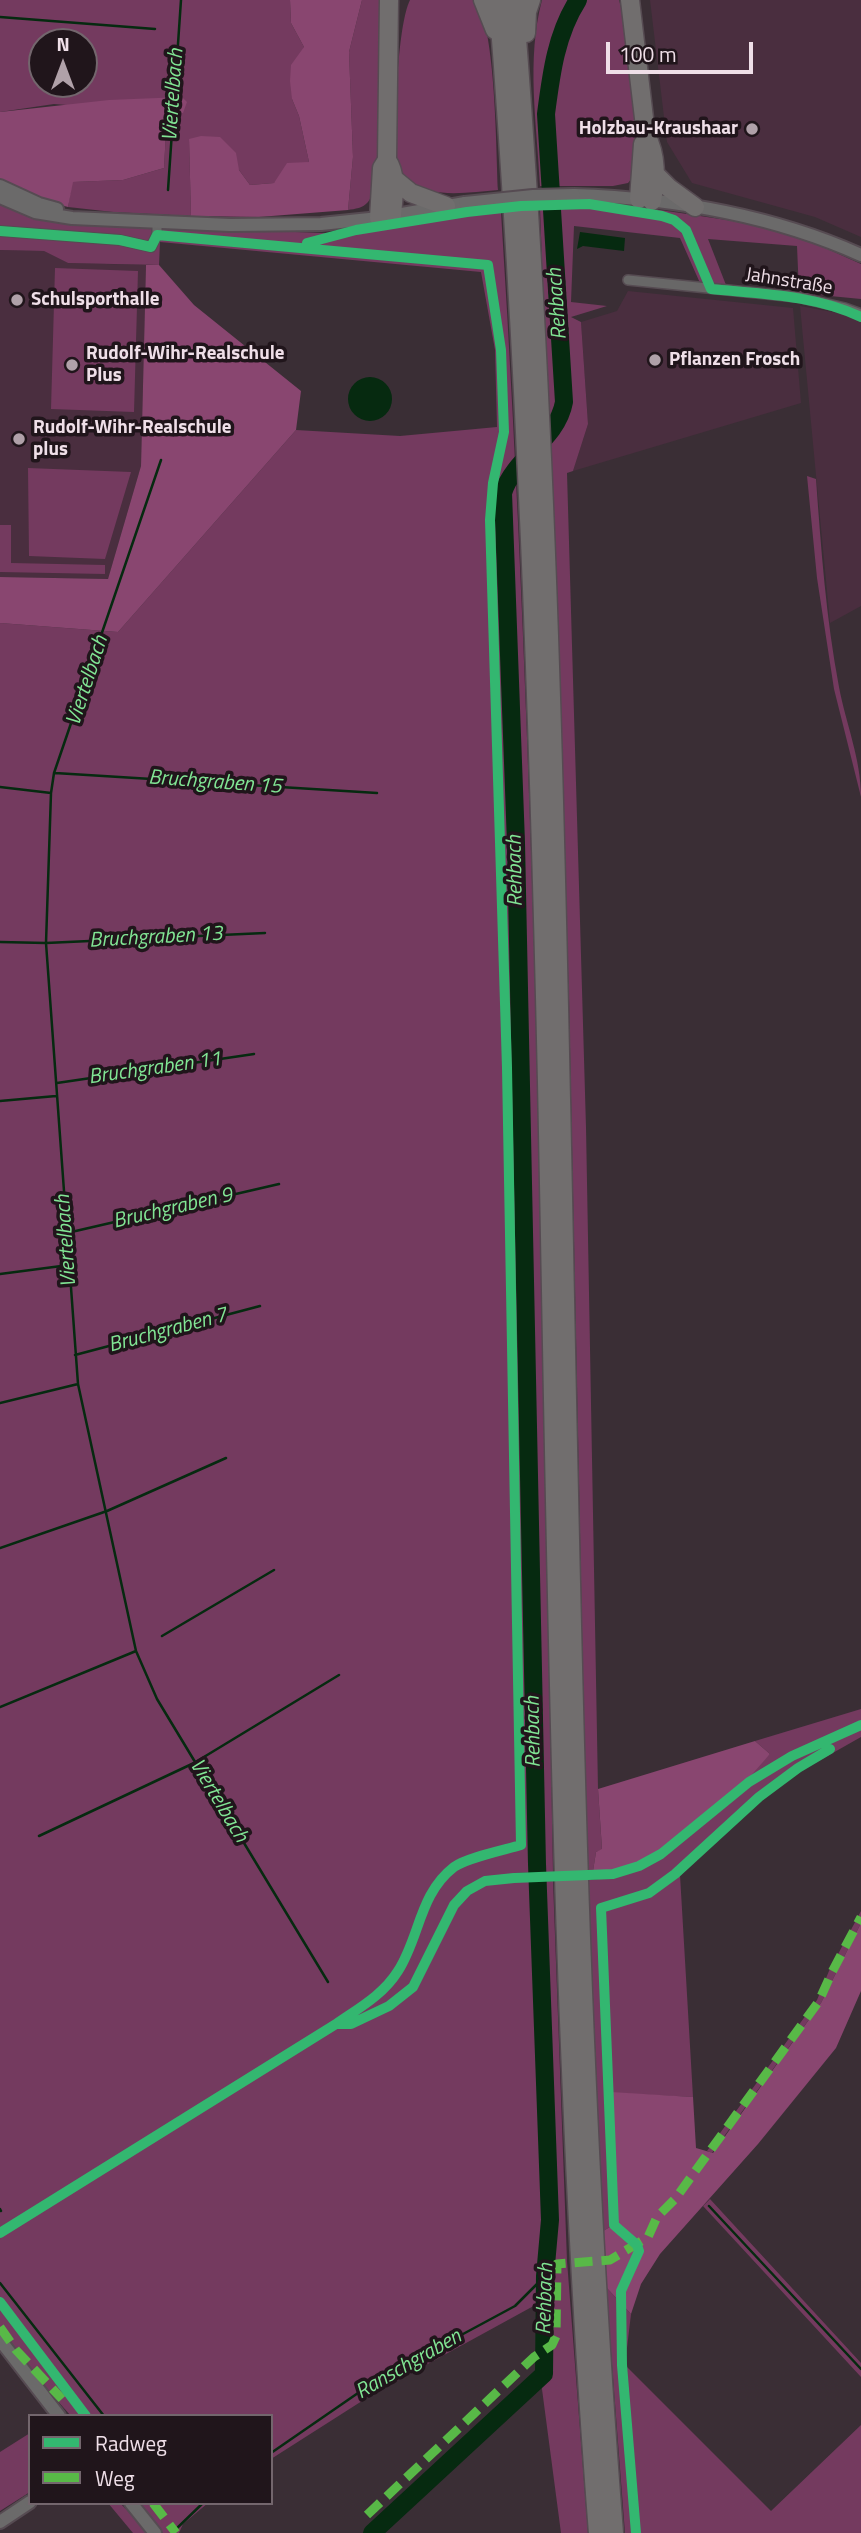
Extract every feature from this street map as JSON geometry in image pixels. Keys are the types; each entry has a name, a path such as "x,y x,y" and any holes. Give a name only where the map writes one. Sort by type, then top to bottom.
{"highway":[{"path":"389,0 388,11 391,19"},
{"path":"385,217 382,168 387,160 391,19 399,0"},
{"path":"483,0 492,18 503,60"},
{"path":"498,0 527,471 547,1076 563,1885 576,2203 598,2533"},
{"path":"514,0 534,288 542,454 560,989 583,2034 601,2375 614,2533"},
{"path":"518,48 526,34 527,12 531,0"},
{"path":"630,0 646,135 651,144 656,174 646,200"},
{"path":"646,135 643,144 646,200"},
{"path":"385,217 394,179 392,167 387,160"},
{"path":"656,174 668,188 695,207"},
{"path":"394,179 411,193 446,206"}],"main road":[{"path":"0,186 38,204 80,217"},
{"path":"0,197 35,212 72,218 292,225 385,217 465,203 574,195 646,200 695,207 776,225 861,255"},
{"path":"0,2340 58,2414"},
{"path":"0,2522 28,2503"},
{"path":"132,2505 155,2533"}],"street":[{"path":"0,231 120,240 151,247 157,235 157,222"},
{"name":"Jahnstraße","path":"628,280 797,298 861,314"}],"shaded area":[{"path":"0,0 290,0 291,23 304,47 292,99 299,116 309,162 274,183 250,185 239,170 189,139 191,216 68,207 72,182 123,180 164,168 167,113 54,104 0,112"},
{"path":"290,0 362,0 349,52 353,157 348,210 259,217 191,216 189,139 201,136 220,137 236,153 239,170 250,185 274,183 287,163 309,162 299,116 292,99 291,65 304,47 291,23"},
{"path":"362,0 382,0 379,20 379,145 373,191 368,202 348,210 353,157 349,52"},
{"path":"410,0 476,0 483,15 491,63 498,190 452,193 430,191 409,182 401,172 397,149 397,80 402,32"},
{"path":"542,0 619,0 640,157 636,173 628,183 613,186 540,186 534,69 537,23"},
{"path":"650,0 861,0 861,237 815,217 692,183 667,142"},
{"path":"182,97 187,102 183,113 167,113 164,168 123,180 73,182 68,207 31,197 0,180 0,112 109,100"},
{"path":"0,199 15,206 160,227 350,234 461,215 501,212 523,626 537,1042 553,1872 514,1873 514,1882 553,1881 567,2261 588,2533 561,2533 540,2374 539,2303 373,2394 273,2458 273,2414 69,2414 14,2352 0,2331 0,623 118,632 296,430 400,436 497,427 495,350 481,272 160,242 159,265 68,263 44,251 0,250"},
{"path":"583,203 647,208 760,225 792,233 861,264 861,299 799,293 797,246 708,239 726,285 700,283 680,238 574,226 571,302 607,306 571,317 581,322 588,424 573,471 567,473 586,1127 598,1789 602,1850 596,1852 593,1871 587,1871 569,999 540,208 583,206"},
{"path":"580,232 625,238 624,251 583,246 577,249"},
{"name":"Rudolf-Wihr-Realschule Plus","path":"0,250 44,251 68,263 146,265 141,466 108,579 0,577"},
{"path":"146,265 159,265 194,305 301,391 296,430 118,632 0,623 0,577 108,579 141,466"},
{"path":"55,268 138,271 134,412 51,409"},
{"name":"Pflanzen Frosch","path":"628,291 793,308 801,403 573,471 588,424 581,322 617,311"},
{"path":"800,306 854,316 861,320 861,606 830,623"},
{"path":"370,377 386,383 392,399 386,415 370,421 354,415 348,399 354,383"},
{"path":"28,468 131,472 105,559 29,556"},
{"path":"807,476 816,479 831,636 839,687 859,769 861,797 834,689 817,578"},
{"path":"0,525 11,525 11,563 105,565 105,574 0,572"},
{"path":"861,1709 861,1737 801,1771 762,1800 680,1875 693,2097 611,2093 617,2223 603,2231 588,1880 599,1879 599,1871 617,1870 660,1851 770,1754 755,1741"},
{"path":"755,1741 770,1754 747,1780 660,1851 617,1870 593,1871 596,1852 602,1849 598,1789"},
{"path":"861,1911 861,1923 821,2003 712,2153 707,2151 817,2000"},
{"path":"861,1923 861,1991 836,2048 758,2144 660,2254 641,2284 631,2314 606,2287 603,2231 617,2223 611,2092 693,2097 696,2148 713,2153 821,2003"},
{"path":"710,2199 861,2363 861,2377 703,2206"},
{"path":"606,2287 631,2314 625,2365 771,2511 861,2425 861,2533 625,2533"},
{"path":"28,2434 28,2493 0,2511 0,2452"},
{"path":"110,2505 122,2505 149,2533 133,2533"},
{"path":"142,2505 206,2505 183,2524 179,2533 163,2533"}],"waterway":[{"name":"Viertelbach","path":"168,190 181,0"},
{"name":"Rehbach","path":"372,2533 544,2374 545,2276 550,2220 537,1864 516,843 503,493 516,469 553,428 564,402 546,114 560,41 578,0"},
{"path":"0,17 155,29"},
{"name":"Viertelbach","path":"161,460 54,773 51,793 46,943 78,1384 136,1651 157,1699 328,1982"},
{"name":"Bruchgraben 15","path":"55,773 377,793"},
{"path":"0,787 51,793"},
{"name":"Bruchgraben 13","path":"0,942 46,943 265,933"},
{"name":"Bruchgraben 11","path":"57,1083 254,1054"},
{"path":"0,1101 56,1096"},
{"name":"Bruchgraben 9","path":"67,1233 279,1184"},
{"path":"0,1274 69,1265"},
{"name":"Bruchgraben 7","path":"75,1355 260,1306"},
{"path":"0,1403 78,1384"},
{"path":"0,1548 107,1511 226,1458"},
{"path":"162,1636 274,1570"},
{"path":"0,1707 136,1651"},
{"name":"Viertelbach","path":"39,1836 194,1763 339,1675"},
{"path":"709,2206 861,2369"},
{"name":"Ranschgraben","path":"273,2452 374,2382 515,2306 545,2276"},
{"path":"0,2283 102,2414"},
{"name":"Ranschgraben","path":"172,2533 201,2505"}],"marked path":[{"path":"367,2515 534,2357 552,2345 556,2336 557,2264 610,2260 648,2237 657,2217 675,2199 819,2001 861,1917"},
{"path":"0,2327 16,2350 62,2399"},
{"path":"155,2505 176,2533"}],"cycle path":[{"path":"307,243 356,230 467,212 521,206 589,204 674,220 686,230 711,289 807,300 861,317"},
{"path":"0,231 120,240 151,247 157,235 488,265 501,350 504,432 493,483 490,520 507,1068 521,1845 467,1860 442,1878 427,1903 405,1958 392,1980 370,2000 336,2024"},
{"path":"0,2233 336,2024 351,2024 389,2006 413,1987 454,1905 467,1891 485,1881 613,1874 639,1866 661,1854 749,1782 792,1756 861,1725"},
{"path":"636,2533 622,2365 621,2291 639,2251 637,2245 614,2225 601,1908 649,1893 675,1874 759,1797 798,1768 830,1749"},
{"path":"0,2302 84,2414"}],"place":[{"name":"Holzbau-Kraushaar","path":"752,129"},
{"name":"Schulsporthalle","path":"17,300"},
{"name":"Pflanzen Frosch","path":"655,360"},
{"name":"Rudolf-Wihr-Realschule Plus","path":"72,365"},
{"name":"Rudolf-Wihr-Realschule plus","path":"19,439"}]}
